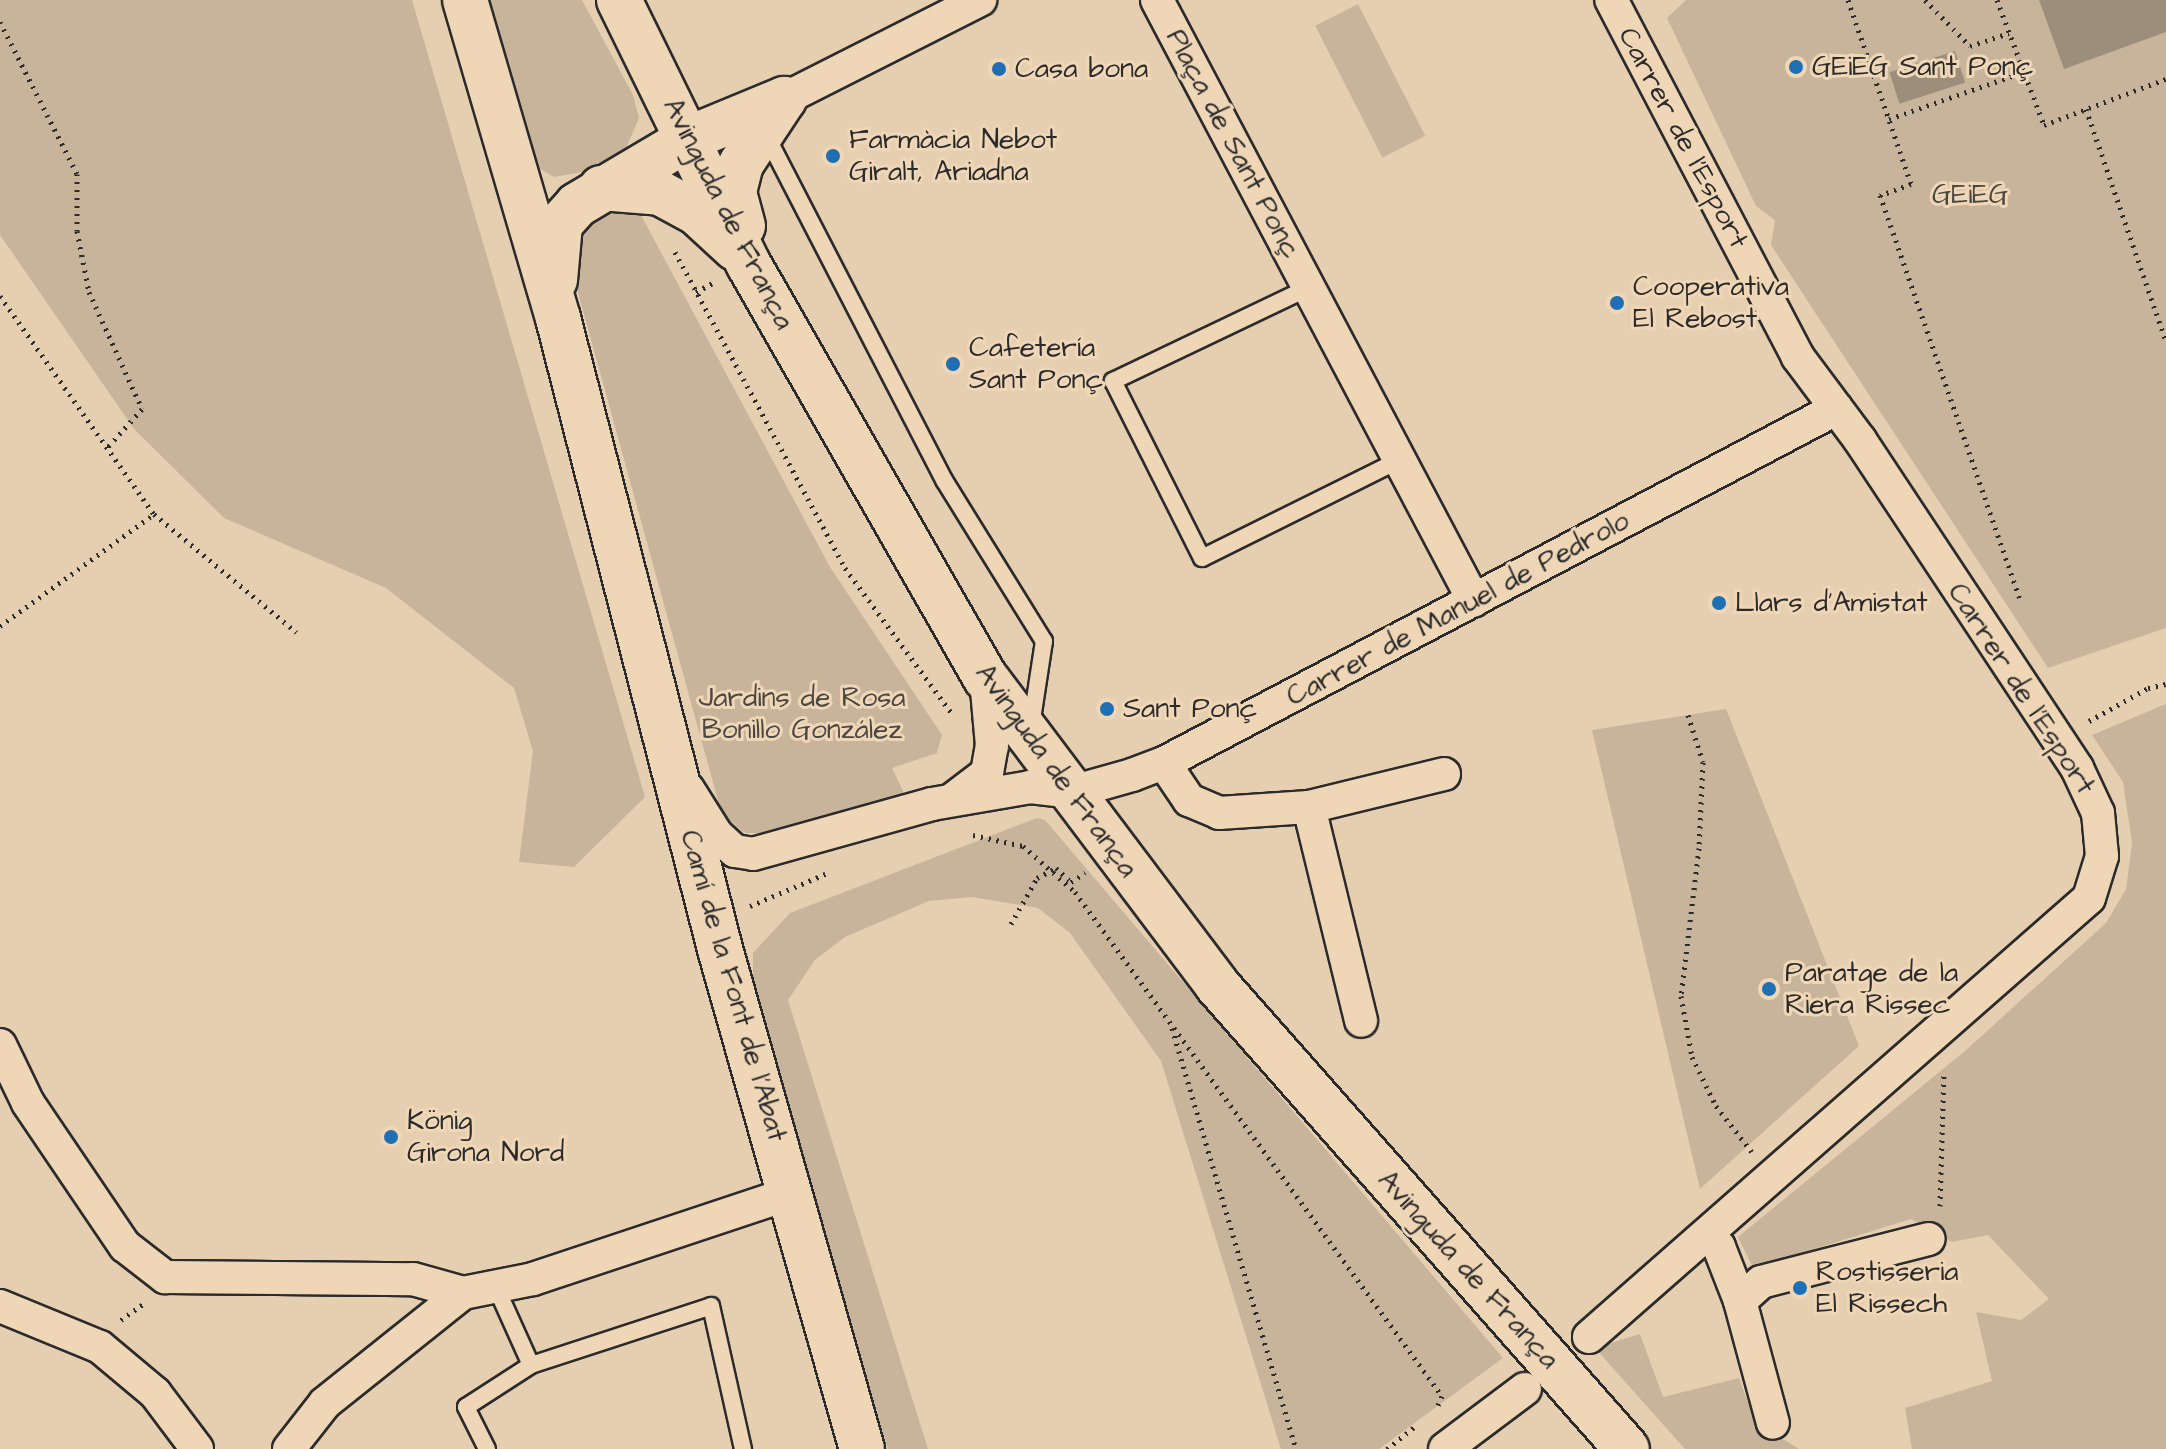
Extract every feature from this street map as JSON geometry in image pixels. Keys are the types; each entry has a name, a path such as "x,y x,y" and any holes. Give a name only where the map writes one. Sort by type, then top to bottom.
{"main road":[{"path":"465,0 558,318 672,764"},
{"name":"Avinguda de França","path":"619,0 690,138 749,265 986,678 1217,985 1627,1449"},
{"path":"558,318 554,263 560,224 601,188 690,138 774,113"},
{"path":"749,265 734,192 741,164 774,113"},
{"path":"601,188 660,193 697,213 749,265"},
{"name":"Camí de la Font de l'Abat","path":"672,764 720,949 792,1193 862,1449"}],"street":[{"path":"774,113 980,0"},
{"name":"Plaça de Sant Ponç","path":"1157,0 1474,601"},
{"name":"Carrer de l'Esport","path":"1589,1337 2089,898 2100,877 2098,813 2057,740 1798,357 1611,0"},
{"name":"Carrer de Manuel de Pedrolo","path":"1072,792 1164,763 1836,409"},
{"name":"Camí de la Font de l'Abat","path":"950,801 987,773 992,746 986,678"},
{"path":"1164,763 1189,800 1207,811 1309,807 1444,774"},
{"name":"Camí de la Font de l'Abat","path":"672,764 717,835 735,851 793,846 950,801 1030,787 1072,792"},
{"path":"1309,807 1361,1021"},
{"path":"0,1045 28,1103 125,1246 165,1277 413,1279 463,1293 496,1287 792,1193"},
{"path":"1708,1235 1719,1247 1740,1301 1773,1423"},
{"path":"1740,1301 1761,1282 1929,1239"},
{"path":"289,1449 325,1403 463,1293"},
{"path":"0,1306 100,1347 155,1393 197,1449"},
{"path":"1445,1449 1525,1389"}],"lane":[{"path":"774,113 944,480 1044,641 1030,735"},
{"name":"Plaça de Sant Ponç","path":"1308,288 1113,381 1202,558 1399,460"},
{"path":"496,1287 531,1365"},
{"path":"487,1449 466,1407 531,1365 711,1306 743,1449"}],"path":[{"path":"1848,0 1911,184 1880,195 2021,602"},
{"path":"1925,0 1970,46 2009,33"},
{"path":"1997,0 2044,125 2166,79"},
{"path":"0,22 77,174 77,231 89,292 142,409 107,448"},
{"path":"1889,119 2024,72"},
{"path":"2086,109 2166,341"},
{"path":"670,243 845,568 958,723"},
{"path":"0,296 154,514 296,632"},
{"path":"0,626 154,514"},
{"path":"2057,740 2148,688 2166,684"},
{"path":"1688,715 1703,762 1699,848 1681,996 1692,1057 1716,1106 1753,1153"},
{"path":"960,835 985,835 1023,846 1075,892 1442,1396 1442,1404 1431,1414"},
{"path":"1011,924 1037,878 1056,868 1071,882 1094,868"},
{"path":"744,915 776,891 832,871"},
{"path":"1170,1022 1296,1449"},
{"path":"1929,1239 1941,1226 1947,1024"},
{"path":"79,1336 133,1316 165,1277"},
{"path":"1387,1449 1420,1423"}],"green space":[{"path":"0,0 412,0 645,797 574,867 519,862 533,751 514,688 386,588 224,518 134,429 0,235"},
{"path":"478,0 582,0 633,95 639,118 626,148 582,172 554,177 535,166"},
{"name":"GEiEG","path":"1686,0 2166,0 2166,628 2048,668 1771,245 1775,220 1756,206 1667,18"},
{"path":"1358,4 1425,136 1382,158 1315,26"},
{"name":"Jardins de Rosa Bonillo González","path":"635,204 830,567 942,735 937,753 892,768 904,793 877,805 781,833 745,833 722,815 571,267 582,230 609,211"},
{"path":"2166,704 2166,1449 1912,1449 1905,1408 1992,1381 1976,1312 2021,1320 2049,1299 1988,1235 1952,1242 1911,1219 1753,1268 1738,1237 1965,1051 2106,923 2126,889 2132,843 2123,782 2092,735"},
{"path":"1726,709 1859,1046 1700,1189 1592,730"},
{"path":"1037,818 1045,820 1503,1358 1379,1449 1281,1449 1161,1061 1070,933 1038,908 972,897 929,901 845,937 815,960 788,1000 928,1449 888,1449 753,999 753,953 790,913"},
{"path":"1640,1334 1663,1397 1739,1378 1755,1422 1799,1449 1685,1449 1595,1348"}],"shaded area":[{"path":"2039,0 2166,0 2166,32 2064,69"},
{"path":"1955,51 1965,82 1900,104 1889,72"}],"place":[{"name":"GEiEG Sant Ponç","path":"1796,67"},
{"name":"Casa bona","path":"999,69"},
{"name":"Farmàcia Nebot Giralt, Ariadna","path":"833,156"},
{"name":"Cooperativa El Rebost","path":"1617,303"},
{"name":"Cafetería Sant Ponç","path":"953,364"},
{"name":"Llars d'Amistat","path":"1719,603"},
{"name":"Sant Ponç","path":"1107,709"},
{"name":"Paratge de la Riera Rissec","path":"1769,989"},
{"name":"König Girona Nord","path":"391,1137"},
{"name":"Rostisseria El Rissech","path":"1800,1288"}]}
